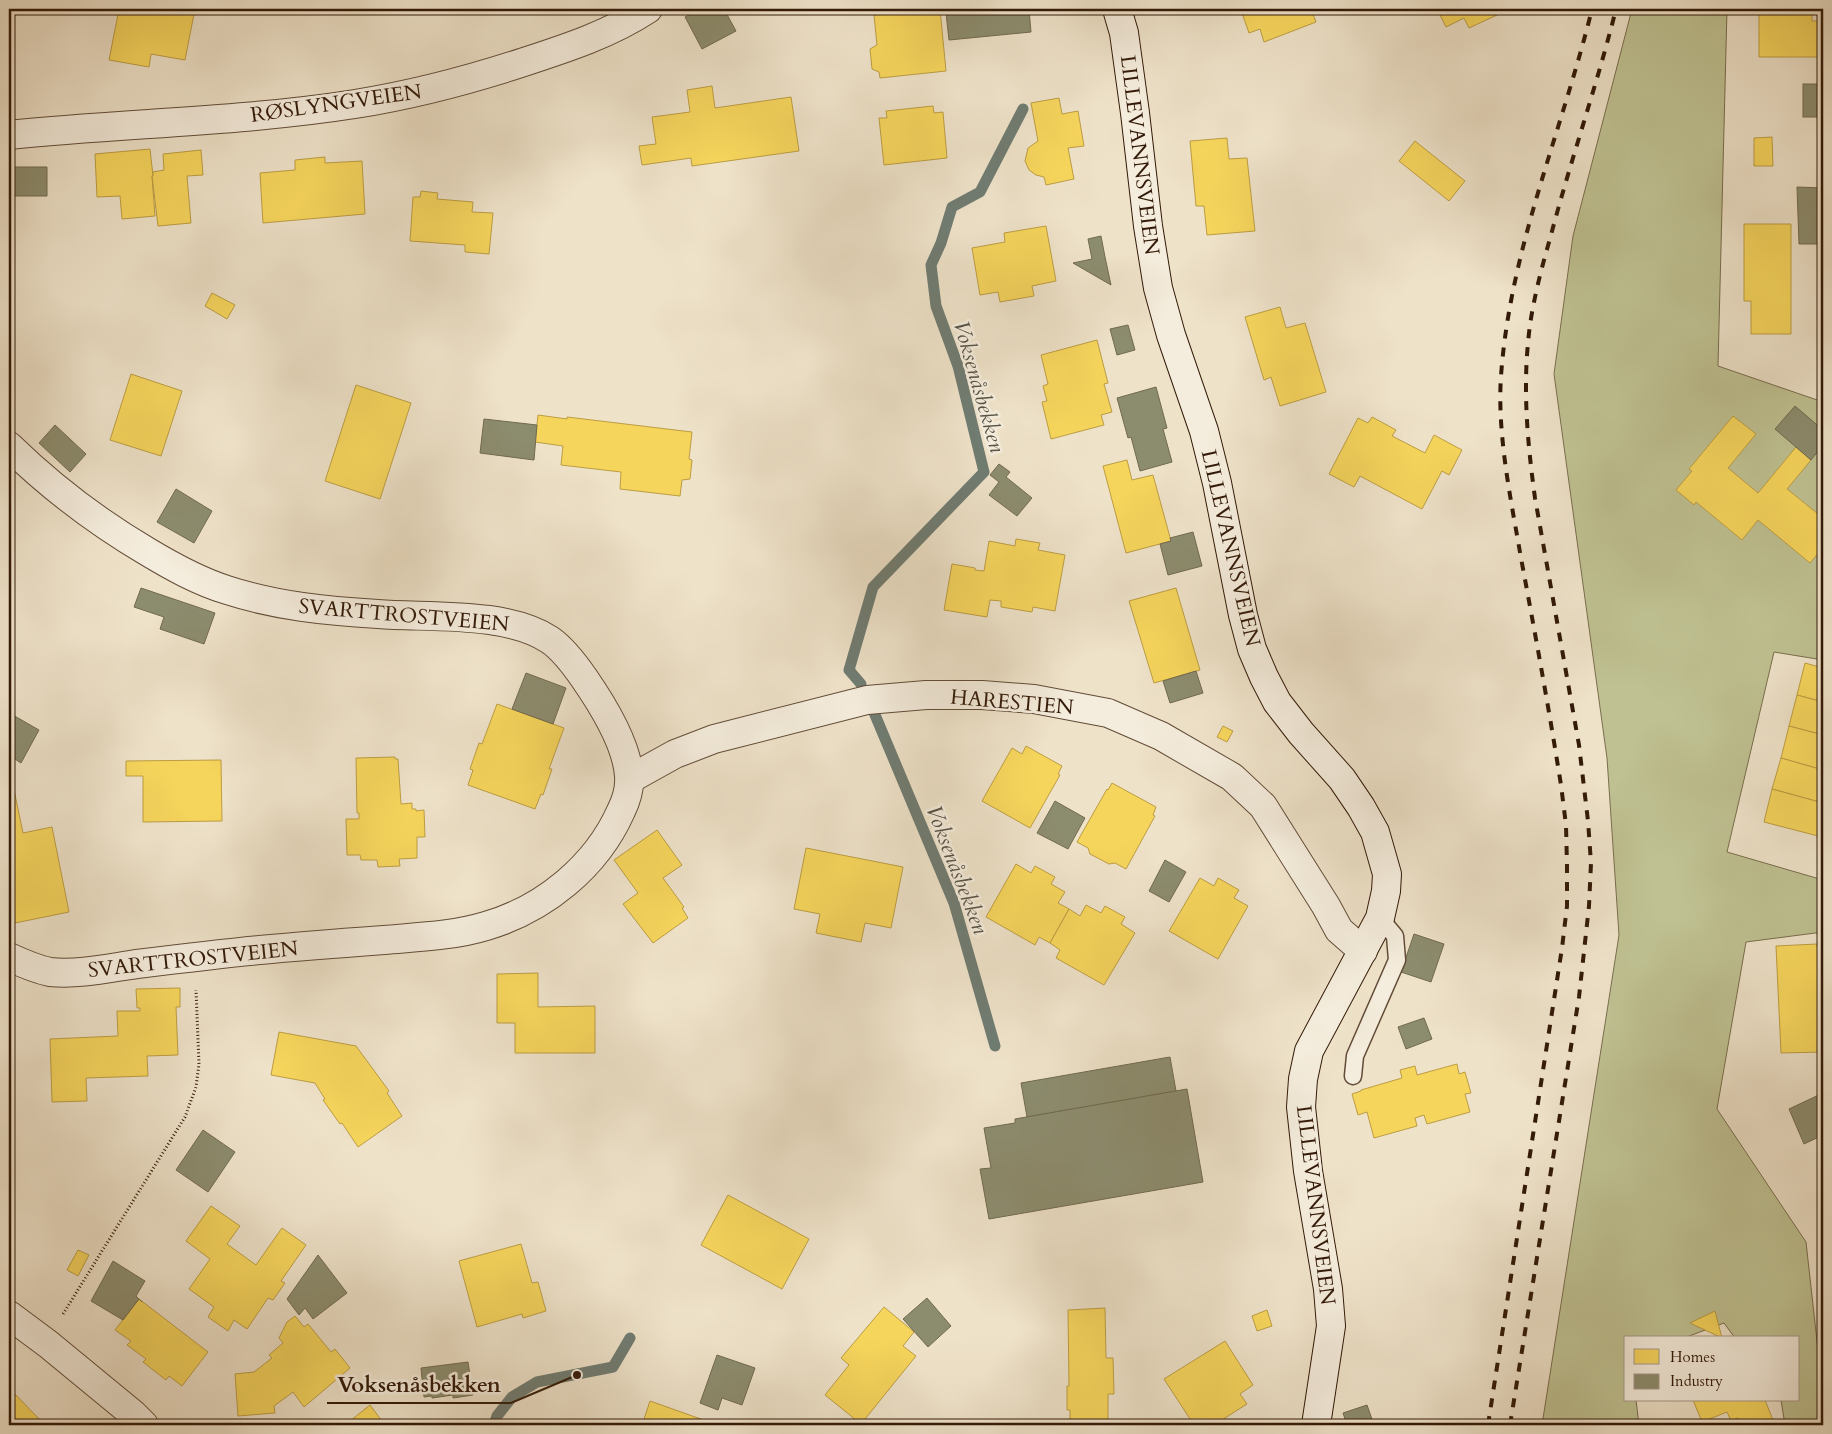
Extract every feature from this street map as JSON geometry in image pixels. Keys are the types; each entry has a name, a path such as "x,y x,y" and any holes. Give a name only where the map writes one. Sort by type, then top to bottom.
{"street":[{"name":"RØSLYNGVEIEN","path":"9,135 302,111 400,96 462,81 594,38 626,23 648,9"},
{"name":"LILLEVANNSVEIEN","path":"1117,9 1124,33 1136,113 1148,226 1158,288 1171,335 1204,431 1218,483 1243,614 1252,649 1277,702 1301,733 1342,779 1361,807 1375,832 1387,874 1386,891 1380,918 1309,1051 1302,1079 1301,1107 1308,1171 1328,1289 1331,1326 1316,1425"},
{"name":"SVARTTROSTVEIEN","path":"9,446 60,492 114,532 187,575 225,590 270,602 326,610 496,621 519,626 550,640 566,655 583,676 606,713 624,753 630,779 626,801 615,825 600,849 579,872 549,896 513,916 484,927 428,936 194,957 75,972 50,972 9,957"},
{"name":"HARESTIEN","path":"630,779 675,754 714,739 868,700 926,695 982,695 1034,699 1108,713 1161,736 1232,778 1264,806 1340,930 1363,951"},
{"path":"9,1315 134,1414 144,1425"}],"lane":[{"path":"1353,1076 1355,1056 1397,960 1395,936 1380,918"}],"path":[{"path":"48,1344 69,1305 185,1117 196,1087 199,1064 194,957"}],"green space":[{"path":"1632,9 1727,9 1718,366 1823,402 1823,660 1774,652 1727,852 1823,880 1823,932 1746,942 1717,1109 1806,1242 1823,1395 1823,1425 1785,1425 1781,1402 1800,1402 1800,1336 1734,1336 1724,1323 1689,1336 1624,1336 1624,1402 1636,1402 1639,1425 1542,1425 1619,935 1607,758 1554,374 1573,236"}],"building: Homes":[{"path":"119,9 164,9 194,14 185,60 151,54 149,67 109,60"},
{"path":"889,9 940,9 946,71 880,78 879,72 872,69 870,49 877,45 874,15 889,13"},
{"path":"977,9 1028,9 977,13"},
{"path":"1252,9 1311,9 1316,22 1264,42 1260,29 1249,33 1242,13"},
{"path":"1437,9 1510,9 1469,28 1464,18 1446,27"},
{"path":"1759,9 1812,9 1812,21 1823,21 1823,57 1759,57"},
{"path":"712,86 715,108 791,97 799,151 692,166 691,158 642,165 639,146 656,144 652,117 690,112 687,90"},
{"path":"1059,98 1062,114 1078,111 1084,146 1068,148 1074,179 1046,185 1044,177 1036,175 1029,170 1025,161 1028,148 1038,141 1031,103"},
{"path":"933,106 934,113 943,112 947,158 884,165 879,118 887,118 886,111"},
{"path":"1772,137 1773,166 1754,166 1754,138"},
{"path":"1227,138 1229,159 1247,158 1255,231 1207,235 1204,206 1196,206 1190,141"},
{"path":"1415,141 1465,181 1449,201 1399,161"},
{"path":"150,149 155,216 122,219 120,196 97,197 95,154"},
{"path":"201,150 203,175 187,176 191,223 158,226 152,176 153,172 164,170 163,154"},
{"path":"325,157 325,163 362,161 365,214 263,223 260,173 295,170 295,160"},
{"path":"421,191 438,193 437,199 473,202 472,212 493,213 489,254 465,252 465,245 410,241 413,197 420,197"},
{"path":"1744,224 1791,224 1791,334 1751,334 1751,301 1744,301"},
{"path":"1046,226 1056,281 1032,286 1034,296 1000,302 998,292 980,295 972,248 1005,242 1004,233"},
{"path":"212,293 235,305 227,319 205,306"},
{"path":"1280,307 1286,328 1305,323 1326,392 1280,406 1271,377 1264,380 1245,317"},
{"path":"1097,340 1108,383 1104,384 1112,412 1101,415 1104,425 1051,439 1042,402 1047,401 1043,386 1048,384 1041,355"},
{"path":"131,374 182,391 161,456 110,440"},
{"path":"356,385 411,403 380,499 325,481"},
{"path":"538,415 692,432 689,459 692,460 690,479 682,480 680,496 620,489 621,472 561,465 563,446 535,442"},
{"path":"1733,416 1756,434 1728,468 1758,493 1796,447 1811,460 1787,489 1823,518 1823,547 1810,563 1758,520 1742,540 1696,502 1694,505 1676,490 1692,471 1689,469"},
{"path":"1372,417 1396,430 1392,436 1425,453 1434,435 1462,450 1449,475 1442,471 1422,509 1360,476 1354,487 1329,474 1358,418 1368,423"},
{"path":"1127,460 1132,480 1153,475 1171,541 1126,553 1103,466"},
{"path":"1016,539 1040,543 1038,550 1065,555 1055,611 1033,607 1032,612 1001,607 1001,601 990,600 987,617 944,610 952,564 984,571 989,541 1015,546"},
{"path":"1176,588 1200,670 1154,683 1129,601"},
{"path":"1805,663 1823,668 1823,702 1797,695"},
{"path":"1797,695 1823,702 1823,735 1789,726"},
{"path":"497,704 564,728 549,769 552,769 543,795 541,794 535,809 468,785 473,770 470,769 479,743 482,744"},
{"path":"1223,726 1233,731 1227,742 1217,737"},
{"path":"1789,726 1823,735 1823,770 1781,758"},
{"path":"1026,746 1062,766 1058,774 1060,775 1030,828 982,801 1012,748 1022,754"},
{"path":"395,757 395,759 398,759 401,804 412,803 412,809 416,809 416,811 424,810 425,837 417,837 417,858 399,859 400,866 378,867 377,860 361,860 360,855 347,855 346,819 359,819 359,813 357,813 356,758"},
{"path":"1781,758 1823,770 1823,803 1772,789"},
{"path":"221,760 222,821 143,822 143,776 126,776 126,761"},
{"path":"1112,783 1156,807 1153,815 1155,816 1126,869 1115,863 1109,864 1090,854 1088,848 1077,842"},
{"path":"9,785 13,785 23,833 52,827 69,912 15,923 9,890"},
{"path":"1772,789 1823,803 1823,824 1821,823 1818,836 1764,822"},
{"path":"657,830 682,865 663,878 684,907 682,908 688,918 653,943 623,904 638,893 614,860"},
{"path":"806,848 903,867 891,928 865,923 861,942 816,933 820,914 794,909"},
{"path":"1016,864 1031,873 1035,866 1055,877 1051,884 1065,892 1058,903 1069,909 1050,943 1039,937 1035,945 986,917"},
{"path":"1200,878 1214,886 1218,878 1239,890 1234,898 1248,906 1218,959 1169,931"},
{"path":"1086,905 1101,913 1105,906 1125,917 1121,924 1135,933 1104,985 1056,958 1060,950 1050,943 1069,909 1080,916"},
{"path":"1817,944 1817,946 1823,946 1823,984 1819,984 1821,1023 1823,1022 1823,1052 1781,1053 1776,946"},
{"path":"538,973 538,1007 595,1006 595,1053 515,1053 515,1023 497,1023 497,974"},
{"path":"180,988 180,1007 176,1007 178,1055 147,1056 148,1076 86,1078 87,1101 52,1102 50,1039 118,1036 117,1011 140,1011 140,1008 137,1008 136,989"},
{"path":"279,1032 356,1046 389,1091 387,1093 402,1116 358,1147 342,1123 340,1124 323,1100 325,1099 315,1083 271,1075"},
{"path":"1457,1064 1459,1074 1465,1072 1471,1093 1465,1094 1470,1112 1427,1124 1424,1115 1415,1118 1417,1126 1374,1138 1367,1112 1358,1115 1352,1094 1402,1078 1400,1070 1415,1066 1417,1075"},
{"path":"1820,1186 1823,1186 1823,1202 1820,1202"},
{"path":"728,1195 809,1239 782,1289 701,1245"},
{"path":"211,1206 240,1226 227,1244 256,1265 282,1228 306,1245 281,1281 285,1283 273,1300 268,1298 247,1329 234,1320 228,1331 208,1317 214,1307 189,1289 210,1259 186,1241"},
{"path":"521,1244 532,1283 538,1282 546,1311 523,1318 522,1314 477,1327 459,1261"},
{"path":"78,1250 89,1255 78,1276 67,1270"},
{"path":"139,1299 208,1352 182,1386 169,1376 166,1380 143,1362 146,1359 127,1345 131,1341 115,1330"},
{"path":"884,1307 914,1332 903,1346 916,1356 861,1424 825,1395 849,1365 841,1358"},
{"path":"1105,1308 1106,1358 1113,1358 1114,1394 1108,1394 1108,1425 1070,1425 1070,1410 1067,1410 1067,1386 1069,1386 1068,1310"},
{"path":"1267,1310 1272,1326 1257,1331 1252,1316"},
{"path":"1715,1311 1721,1336 1718,1336 1690,1323"},
{"path":"295,1316 304,1327 308,1324 331,1352 335,1349 350,1368 304,1407 293,1392 274,1406 275,1413 238,1416 235,1374 254,1372 272,1358 269,1355 283,1343 279,1338 287,1322"},
{"path":"1225,1341 1253,1385 1240,1394 1247,1404 1214,1425 1194,1425 1164,1379"},
{"path":"9,1388 45,1425 9,1425"},
{"path":"650,1401 698,1418 696,1425 642,1425"},
{"path":"1694,1402 1766,1402 1775,1425 1740,1425 1738,1418 1731,1421 1727,1412 1702,1422"},
{"path":"370,1405 385,1425 345,1425"},
{"path":"698,1418 720,1425 696,1425"}],"building: Industry":[{"path":"701,9 724,9 736,31 702,49 685,17"},
{"path":"1029,9 1031,32 949,40 946,13 977,10 977,13"},
{"path":"1803,84 1823,84 1823,117 1803,117"},
{"path":"13,167 47,167 47,196 14,196"},
{"path":"1797,187 1823,188 1823,244 1799,244"},
{"path":"1101,236 1111,285 1073,263 1092,259 1088,239"},
{"path":"1128,325 1135,350 1117,355 1110,329"},
{"path":"1156,387 1167,428 1163,429 1172,462 1140,471 1131,437 1128,438 1117,398"},
{"path":"1795,406 1823,430 1823,445 1811,460 1775,429"},
{"path":"484,419 537,425 534,460 480,453"},
{"path":"55,425 86,454 70,472 39,443"},
{"path":"999,464 1010,472 1006,477 1032,498 1017,516 989,495 999,482 990,475"},
{"path":"176,489 212,511 194,543 157,522"},
{"path":"1193,532 1202,566 1168,575 1160,544 1171,541 1170,538"},
{"path":"141,588 215,613 204,644 160,629 164,617 134,607"},
{"path":"1196,671 1203,693 1170,703 1163,681"},
{"path":"526,673 566,688 553,724 512,709"},
{"path":"11,714 39,730 21,763 9,755 9,717"},
{"path":"1055,801 1085,818 1068,849 1037,833"},
{"path":"1165,860 1186,872 1169,902 1149,891"},
{"path":"1414,934 1444,944 1431,982 1401,972"},
{"path":"1424,1018 1432,1039 1406,1049 1398,1027"},
{"path":"1170,1057 1176,1091 1027,1117 1021,1083"},
{"path":"1187,1089 1203,1182 989,1219 980,1169 991,1168 984,1128 1015,1123 1015,1119"},
{"path":"1823,1093 1823,1135 1804,1144 1789,1109"},
{"path":"203,1130 235,1152 208,1192 176,1170"},
{"path":"318,1255 347,1293 313,1319 305,1308 299,1315 287,1299"},
{"path":"113,1261 145,1281 136,1296 139,1299 123,1320 91,1301"},
{"path":"927,1298 951,1326 928,1347 903,1319"},
{"path":"717,1355 755,1368 742,1405 722,1398 718,1410 700,1403"},
{"path":"468,1362 473,1395 453,1398 453,1395 432,1398 432,1396 424,1397 421,1368"},
{"path":"1367,1405 1374,1425 1347,1425 1343,1413"}],"waterway":[{"name":"Voksenåsbekken","path":"861,684 849,670 873,587 984,472 958,366 936,306 931,265 941,243 952,207 980,192 1023,109"},
{"name":"Voksenåsbekken","path":"873,710 954,903 995,1046"},
{"name":"Voksenåsbekken","path":"494,1425 497,1416 512,1397 537,1382 613,1367 630,1338"}],"railway":[{"path":"1488,1425 1567,906 1566,825 1552,728 1506,467 1501,421 1501,376 1506,329 1526,236 1592,9"},
{"path":"1510,1425 1579,997 1589,906 1591,863 1579,745 1532,479 1526,401 1529,329 1544,262 1616,9"}],"place":[{"name":"Voksenåsbekken","path":"577,1375"}]}
